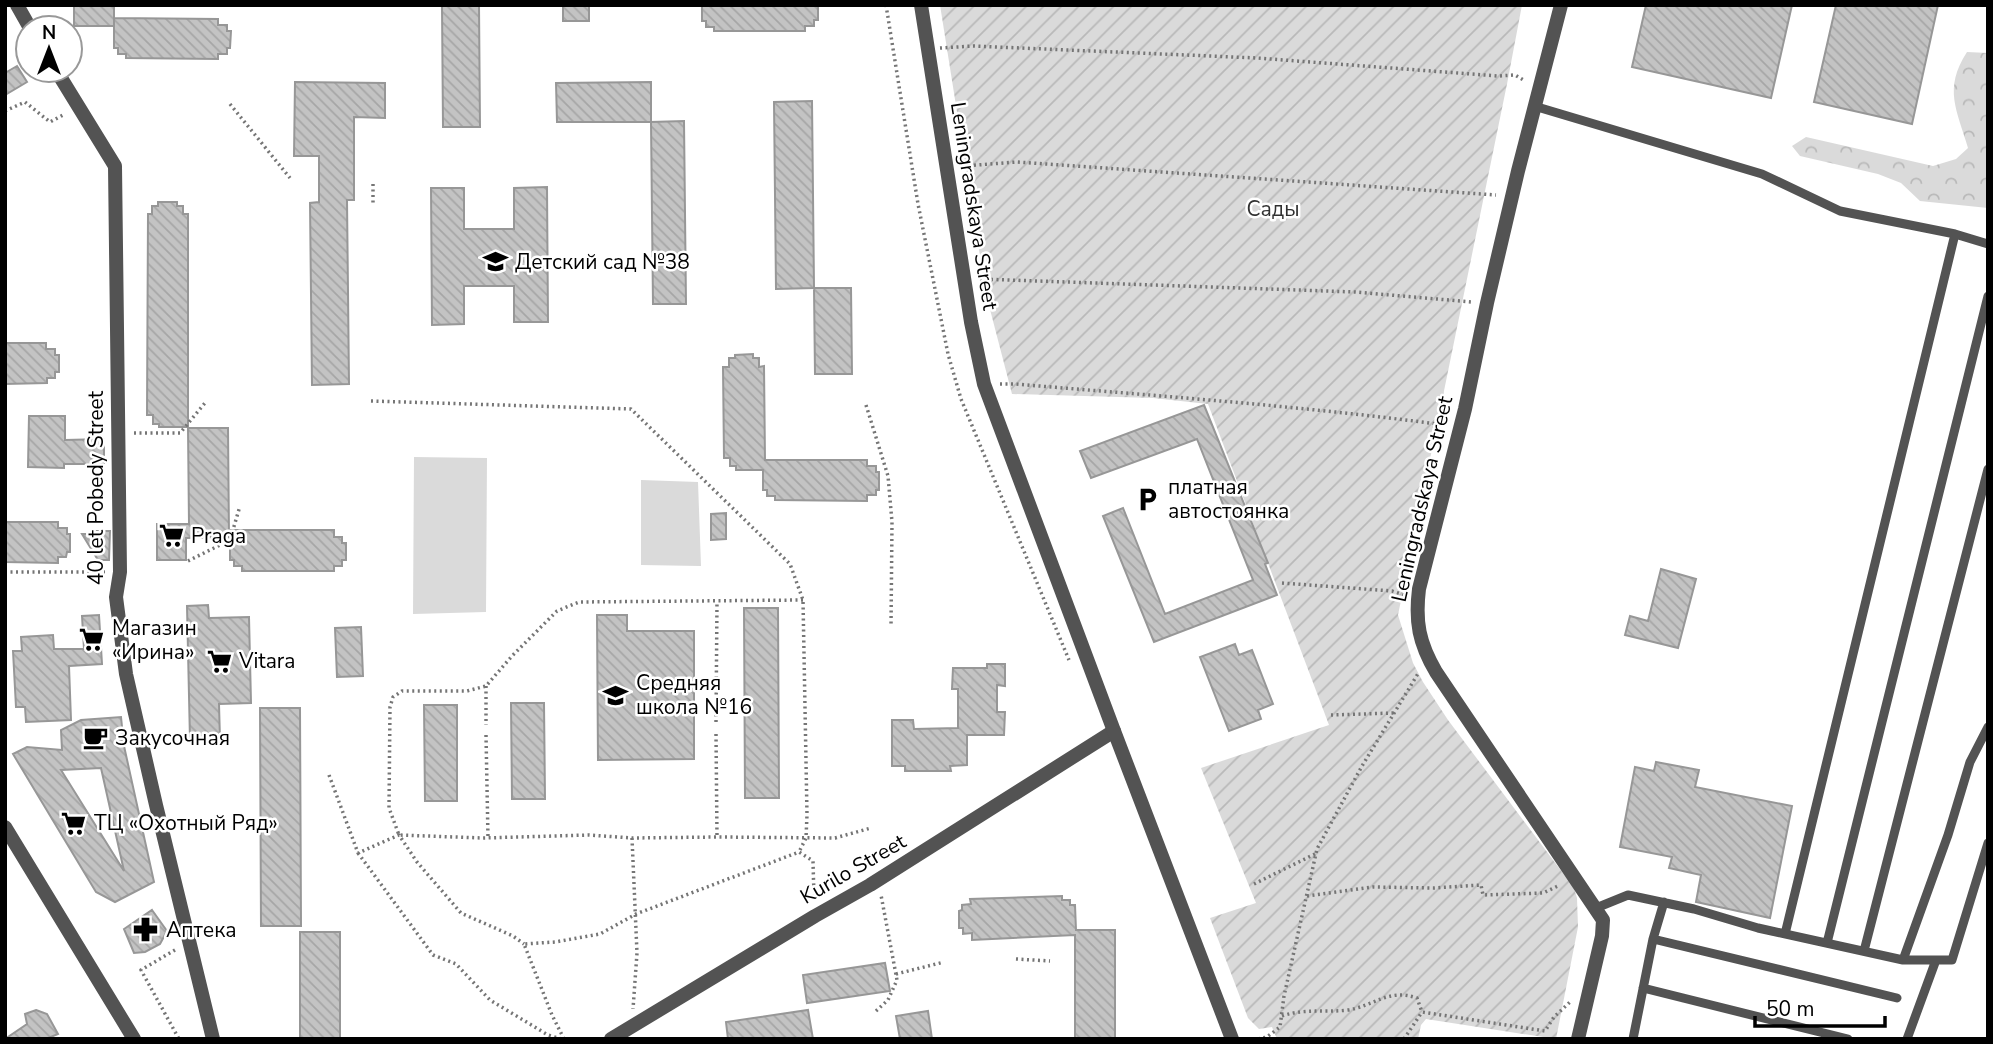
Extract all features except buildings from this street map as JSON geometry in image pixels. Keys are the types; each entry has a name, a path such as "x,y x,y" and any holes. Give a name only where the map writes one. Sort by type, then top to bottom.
{"street":[{"name":"Leningradskaya Street","path":"921,5 964,278 984,384 1232,1039"},
{"name":"Leningradskaya Street","path":"1561,5 1512,197 1461,427 1419,589 1417,622 1427,657 1603,920 1602,936 1578,1039"},
{"name":"40 let Pobedy Street","path":"65,84 115,166 120,572 116,597 126,674 213,1039"},
{"name":"Kurilo Street","path":"611,1039 878,880 1114,732"},
{"path":"5,827 134,1039"}],"lane":[{"path":"1534,106 1762,174 1840,211 1955,234 1988,244"},
{"path":"1786,934 1955,234"},
{"path":"1827,943 1988,296"},
{"path":"1864,951 1988,469"},
{"path":"1903,960 1948,835 1970,762 1988,727"},
{"path":"1596,908 1628,895 1758,928 1903,960 1952,960 1988,842"},
{"path":"1635,1038 1653,939 1664,902"},
{"path":"1653,939 1897,999"},
{"path":"1907,1039 1936,960"},
{"path":"1643,988 1849,1039"}],"path":[{"path":"928,48 973,46 1257,58 1498,76 1515,75 1539,89"},
{"path":"5,111 26,102 50,122 78,106"},
{"path":"230,104 290,178"},
{"path":"947,167 1017,162 1512,197"},
{"path":"373,184 373,203"},
{"path":"964,278 1355,292 1487,303"},
{"path":"984,384 1015,384 1249,403 1365,414 1461,427"},
{"path":"371,401 631,409 790,564 803,600 807,815 806,838 799,852 636,914 600,934 524,944"},
{"path":"118,433 180,433 205,402"},
{"path":"866,405 888,476 892,523 891,627"},
{"path":"188,561 230,540 240,506"},
{"path":"5,572 120,572"},
{"path":"1282,583 1392,591 1407,596 1417,604"},
{"path":"563,1039 524,944 513,936 461,913 416,862 399,835 388,808 390,707 393,697 402,691 467,691 486,686 557,611 579,602 803,600"},
{"path":"716,722 717,601"},
{"path":"1258,1039 1267,1037 1280,1027 1284,996 1317,853 1362,766 1427,657"},
{"path":"486,686 486,725"},
{"path":"1331,715 1394,713"},
{"path":"716,734 717,837"},
{"path":"486,736 488,838"},
{"path":"329,775 358,853 433,955 456,964 490,1000 548,1035 563,1039"},
{"path":"358,853 399,835 488,838 589,835 632,838 835,838 871,828"},
{"path":"632,838 637,953 632,1025"},
{"path":"799,852 813,861 815,916"},
{"path":"1254,884 1317,853"},
{"path":"1307,896 1373,887 1433,888 1481,885 1483,895 1543,893 1576,877"},
{"path":"876,1011 888,1000 897,980 878,880"},
{"path":"175,950 141,970 179,1039"},
{"path":"1016,959 1050,961"},
{"path":"896,974 944,962"},
{"path":"1422,1012 1545,1031 1554,1017 1591,984"},
{"path":"1282,1016 1297,1011 1347,1010 1391,995 1417,998 1422,1012"},
{"path":"1404,1039 1422,1012"}],"green space":[{"name":"Сады","path":"940,5 1522,5 1398,615 1413,663 1423,682 1448,720 1574,888 1578,927 1556,1039 1426,1019 1421,1025 1418,1039 1277,1039 1272,1027 1259,1029 1248,1018 1210,918 1256,903 1201,768 1329,725 1208,404 1153,398 1012,394 986,294"},
{"path":"1967,52 1988,53 1988,208 1920,201 1901,183 1878,174 1800,156 1792,146 1806,137 1933,166 1956,159 1968,148 1954,100 1955,77"},
{"path":"414,457 487,458 486,612 413,614"},
{"path":"641,480 698,482 701,566 641,565"}],"place":[{"name":"Детский сад №38","path":"495,262"},
{"name":"платная автостоянка","path":"1148,499"},
{"name":"Praga","path":"171,536"},
{"name":"Магазин «Ирина»","path":"92,640"},
{"name":"Vitara","path":"219,661"},
{"name":"Средняя школа №16","path":"616,695"},
{"name":"Закусочная","path":"95,738"},
{"name":"ТЦ «Охотный Ряд»","path":"74,823"},
{"name":"Аптека","path":"146,930"}]}
